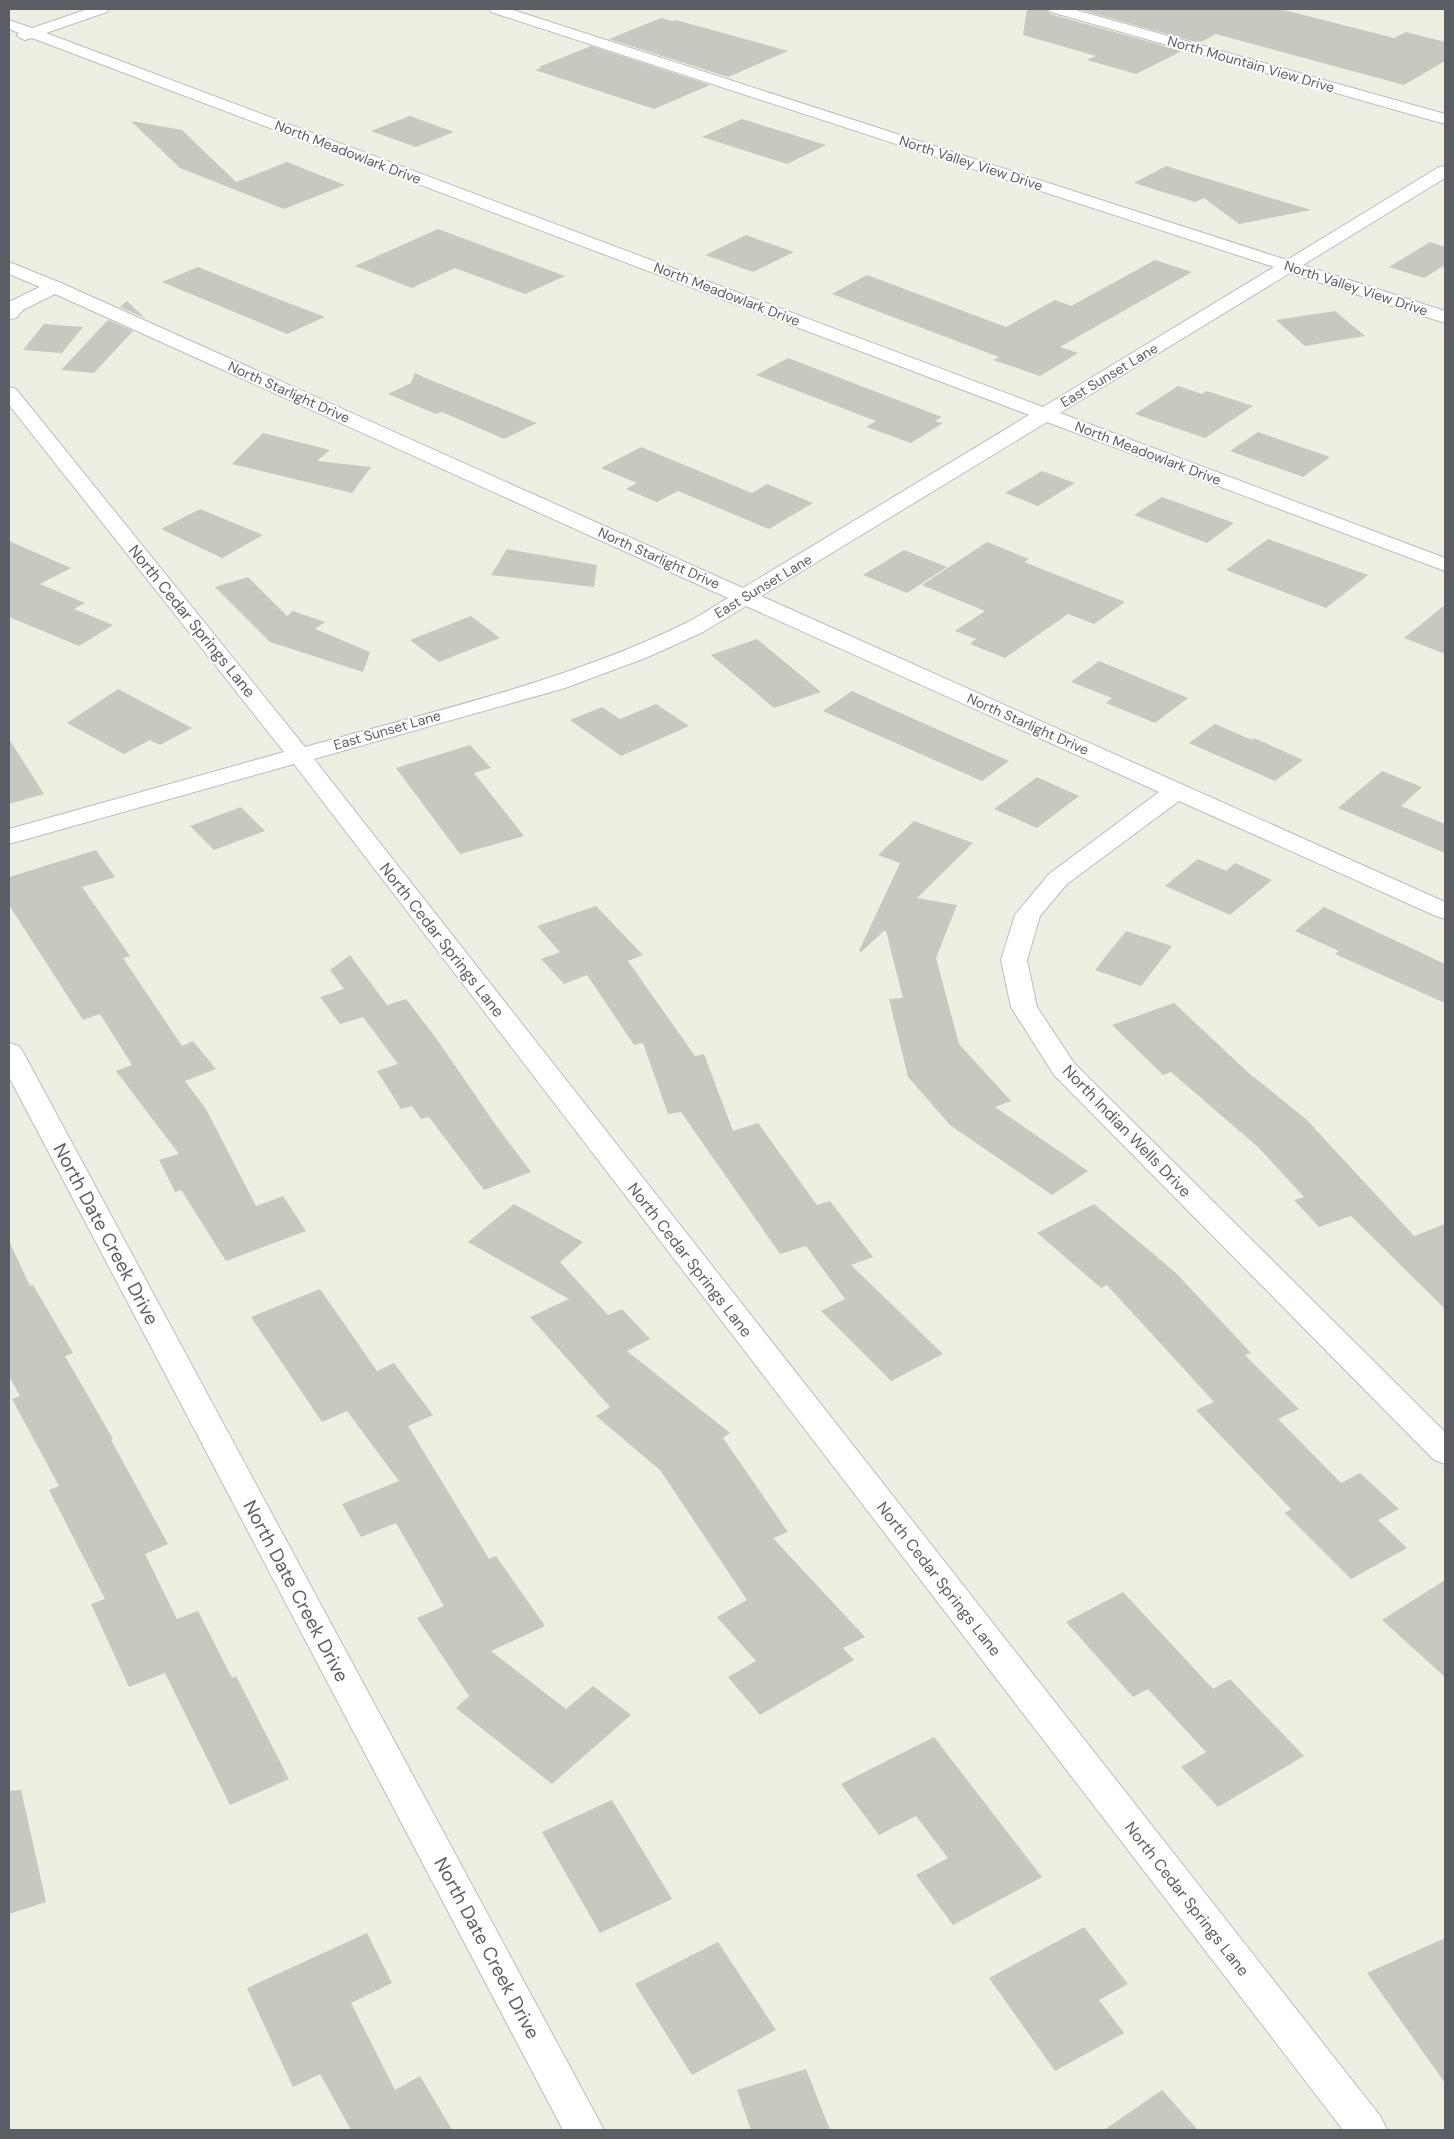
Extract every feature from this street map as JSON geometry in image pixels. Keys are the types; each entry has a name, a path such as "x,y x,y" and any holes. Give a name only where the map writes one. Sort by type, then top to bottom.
{"street":[{"path":"9,40 102,9"},
{"name":"North Valley View Drive","path":"496,9 1445,317"},
{"name":"North Mountain View Drive","path":"1056,9 1445,119"},
{"name":"North Meadowlark Drive","path":"9,24 1445,565"},
{"name":"East Sunset Lane","path":"9,837 557,683 648,649 695,627 1445,172"},
{"name":"North Starlight Drive","path":"9,267 1445,911"},
{"path":"9,314 16,306 55,288"},
{"name":"North Cedar Springs Lane","path":"9,393 299,755 1367,2130"},
{"name":"North Indian Wells Drive","path":"1176,791 1058,879 1028,915 1014,960 1024,1007 1064,1069 1445,1452"},
{"name":"North Date Creek Drive","path":"9,1052 584,2130"}],"building":[{"path":"1027,9 1047,9 1050,14 1182,51 1136,74 1087,60 1096,56 1023,35"},
{"path":"1078,9 1280,9 1394,38 1406,32 1445,42 1445,61 1404,85 1216,34 1199,43"},
{"path":"661,18 672,21 676,20 788,51 728,77 609,39"},
{"path":"591,46 710,85 654,109 535,70"},
{"path":"410,116 454,132 416,147 371,131"},
{"path":"742,119 826,145 787,164 702,137"},
{"path":"131,121 182,130 236,182 287,162 345,185 284,209 180,168"},
{"path":"1166,166 1311,210 1239,224 1204,198 1195,202 1134,183"},
{"path":"438,229 565,276 525,294 455,268 412,288 355,266"},
{"path":"746,235 794,252 753,272 705,255"},
{"path":"1430,242 1445,247 1445,265 1424,278 1389,267"},
{"path":"1155,260 1192,272 1060,347 1078,353 1040,376 993,360 999,357 832,294 867,275 1006,327 1055,300 1071,306"},
{"path":"198,267 325,317 287,334 162,282"},
{"path":"127,301 145,318 120,307"},
{"path":"1335,311 1365,336 1305,346 1276,320"},
{"path":"108,320 133,331 94,373 61,370"},
{"path":"44,324 83,327 62,353 23,350"},
{"path":"788,358 942,417 935,421 943,423 911,443 866,427 876,421 756,375"},
{"path":"415,373 537,423 504,439 442,412 436,414 388,394 411,383"},
{"path":"1178,386 1202,394 1207,391 1253,406 1205,438 1135,414"},
{"path":"1258,432 1330,457 1303,477 1230,451"},
{"path":"263,433 330,450 317,461 371,467 352,493 232,464"},
{"path":"641,447 752,493 767,484 813,503 769,529 678,491 657,502 626,489 637,483 601,468"},
{"path":"1042,471 1075,483 1038,506 1005,493"},
{"path":"1162,497 1234,523 1207,543 1134,515"},
{"path":"200,509 263,535 222,558 161,529"},
{"path":"1268,539 1368,575 1326,608 1226,570"},
{"path":"9,541 71,568 40,584 85,603 74,609 113,625 79,646 9,617"},
{"path":"987,542 1029,559 1024,562 1125,602 1094,624 1068,614 1005,658 970,644 976,639 955,631 985,611 922,585"},
{"path":"507,549 597,565 594,587 491,575"},
{"path":"904,550 947,567 907,593 863,575"},
{"path":"248,577 287,616 293,611 325,622 315,629 370,652 363,672 270,642 215,587"},
{"path":"1445,605 1445,654 1404,638"},
{"path":"471,616 500,638 439,662 410,640"},
{"path":"757,639 821,692 774,708 711,655"},
{"path":"1099,661 1188,698 1155,723 1106,703 1112,698 1071,682"},
{"path":"118,689 192,728 160,745 150,740 124,754 67,723"},
{"path":"852,691 1009,761 982,781 823,711"},
{"path":"656,704 689,726 621,756 570,720 602,707 620,719"},
{"path":"1215,724 1252,740 1254,738 1303,760 1275,781 1189,743"},
{"path":"9,739 44,794 9,804"},
{"path":"470,745 491,768 474,773 524,836 460,854 396,768"},
{"path":"1382,771 1422,787 1401,806 1445,824 1445,853 1338,808"},
{"path":"1037,777 1079,796 1037,828 994,809"},
{"path":"241,807 265,831 214,850 190,826"},
{"path":"914,821 973,843 917,898 957,905 936,958 959,1044 1011,1101 995,1107 1088,1171 1052,1195 950,1125 908,1077 889,999 903,998 886,931 861,952 859,951 900,863 878,855"},
{"path":"96,850 115,877 82,887 130,956 123,958 182,1046 193,1041 216,1069 185,1081 206,1109 256,1206 283,1196 306,1231 226,1261 181,1190 175,1192 159,1160 179,1154 116,1071 132,1065 100,1014 83,1020 9,905 9,877"},
{"path":"1198,859 1226,871 1235,863 1272,880 1230,915 1165,886"},
{"path":"596,906 643,955 628,961 695,1056 704,1054 733,1131 758,1123 817,1205 830,1201 873,1257 851,1265 943,1354 891,1381 821,1311 845,1299 806,1246 780,1254 681,1112 668,1114 643,1043 634,1045 587,975 564,984 541,959 560,952 537,926"},
{"path":"1324,907 1445,964 1445,1003 1335,954 1339,951 1295,931"},
{"path":"1126,931 1172,946 1141,986 1095,970"},
{"path":"350,955 387,1005 406,999 531,1172 484,1190 429,1117 421,1119 412,1106 401,1109 377,1071 398,1064 363,1017 340,1024 320,997 344,989 330,970"},
{"path":"1174,1003 1253,1077 1306,1119 1414,1236 1445,1224 1445,1309 1351,1216 1319,1227 1294,1200 1304,1197 1259,1148 1171,1072 1163,1075 1112,1025"},
{"path":"514,1204 583,1242 560,1262 608,1315 622,1309 650,1339 627,1351 730,1433 723,1438 788,1532 773,1538 865,1637 843,1648 854,1660 760,1715 728,1677 756,1661 717,1617 747,1600 660,1470 596,1416 610,1407 530,1317 569,1299 468,1242"},
{"path":"1094,1204 1176,1273 1251,1353 1245,1355 1299,1409 1278,1419 1341,1483 1360,1473 1399,1509 1378,1520 1407,1548 1351,1579 1285,1513 1291,1509 1196,1410 1214,1402 1107,1285 1101,1288 1037,1233"},
{"path":"9,1241 30,1286 33,1285 73,1353 65,1356 113,1439 111,1440 168,1544 145,1554 177,1619 198,1611 232,1678 236,1676 289,1779 230,1805 165,1673 129,1687 91,1604 105,1599 49,1490 59,1486 12,1399 20,1396 9,1376"},
{"path":"320,1289 377,1371 394,1363 433,1415 408,1426 489,1559 496,1556 545,1626 491,1651 566,1709 593,1686 631,1715 552,1784 456,1708 469,1696 417,1618 444,1606 396,1523 361,1537 342,1504 399,1481 347,1411 322,1422 251,1317"},
{"path":"1445,1580 1445,1677 1382,1620"},
{"path":"1123,1592 1213,1689 1230,1679 1304,1756 1218,1807 1181,1767 1206,1752 1148,1689 1133,1697 1066,1622"},
{"path":"934,1737 1042,1877 953,1925 916,1875 948,1858 916,1816 879,1835 841,1784"},
{"path":"21,1790 46,1902 9,1914 9,1791"},
{"path":"612,1800 672,1899 600,1933 542,1832"},
{"path":"1084,1927 1128,1984 1099,2000 1124,2033 1055,2071 989,1978"},
{"path":"367,1933 392,1983 351,2003 395,2090 420,2076 452,2130 351,2130 320,2074 293,2087 247,1988"},
{"path":"1445,1938 1445,2083 1367,1973"},
{"path":"718,1942 776,2030 692,2075 635,1984"},
{"path":"806,2069 830,2130 751,2130 737,2090"},
{"path":"1162,2090 1198,2130 1104,2130"}]}
